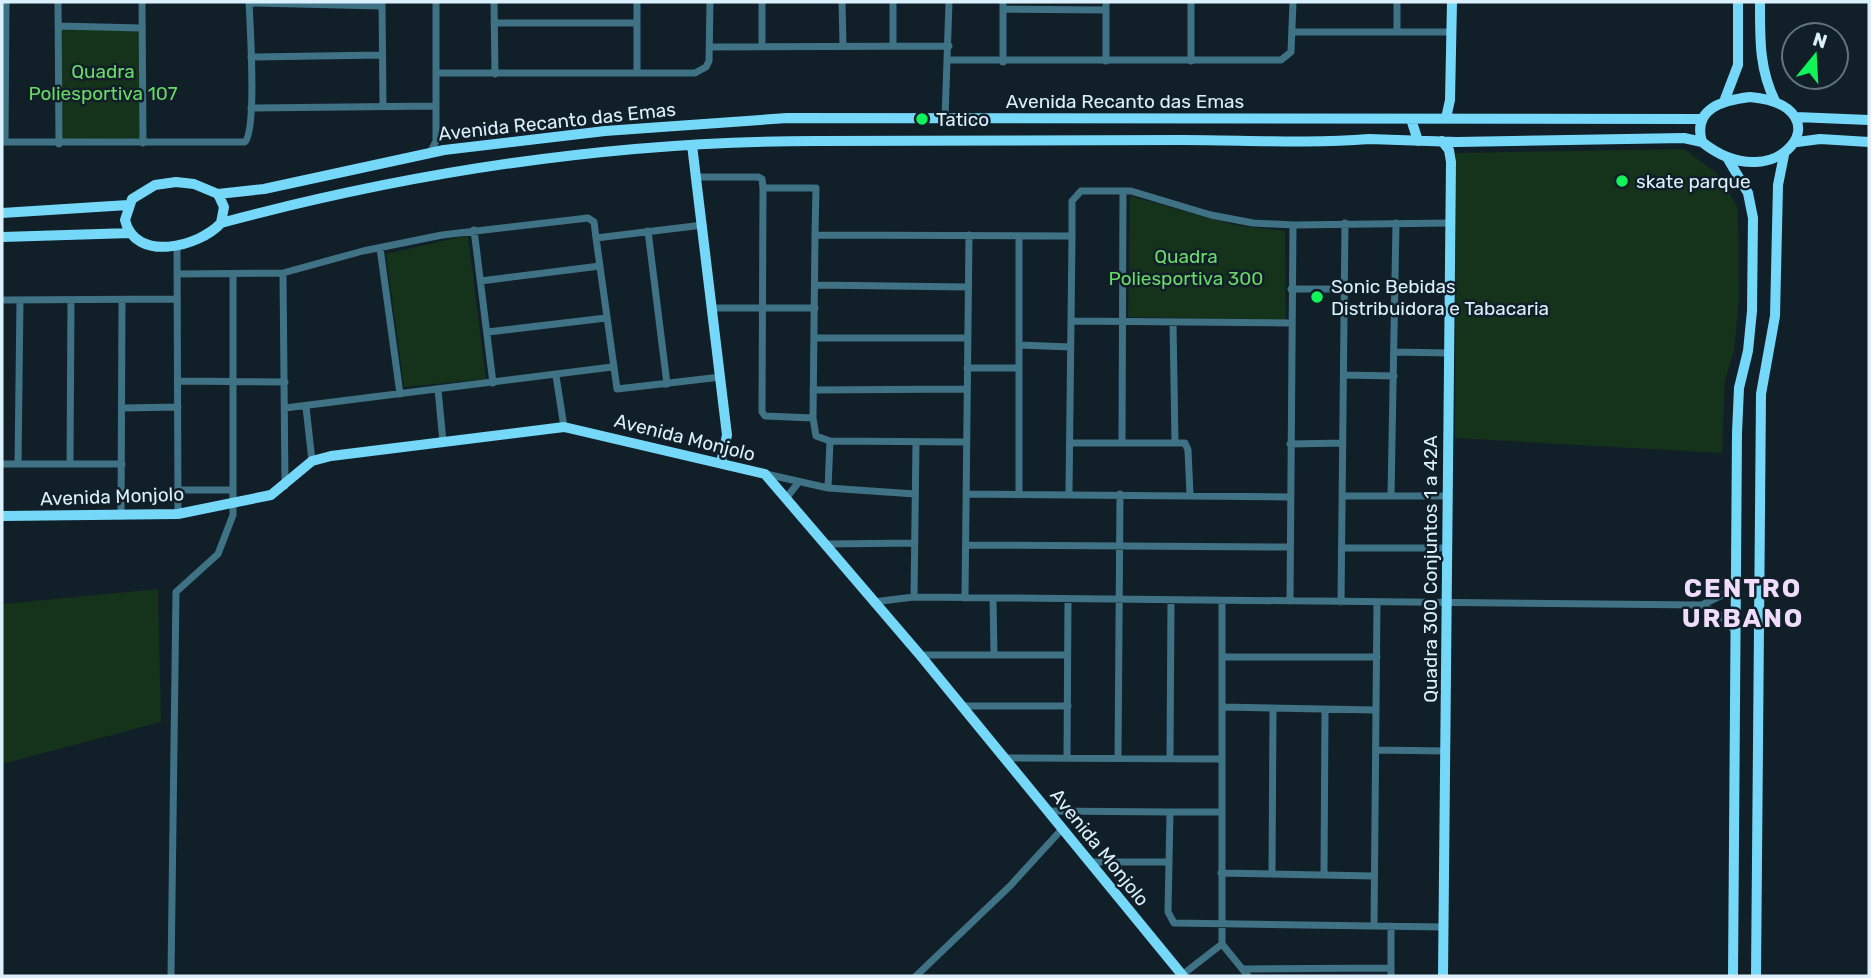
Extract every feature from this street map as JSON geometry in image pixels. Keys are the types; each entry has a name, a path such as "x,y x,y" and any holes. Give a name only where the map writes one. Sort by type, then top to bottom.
{"main road":[{"path":"1450,118 1452,2"},
{"path":"1726,99 1738,65 1738,2"},
{"path":"1760,2 1760,58 1765,81 1775,102"},
{"path":"1733,976 1738,410 1752,311 1754,218 1748,192 1728,159 1702,142 1702,119 1708,110 1726,99 1750,97 1775,102 1796,117 1869,120"},
{"path":"1369,139 1375,131 1370,117"},
{"path":"1728,159 1759,162 1784,155 1797,142 1800,131 1796,117"},
{"path":"817,141 827,138 830,132 829,122 821,118"},
{"name":"Avenida Recanto das Emas","path":"218,194 243,193 444,150 606,131 821,118 1702,119"},
{"path":"852,119 846,121 843,134 853,141"},
{"path":"1393,141 1386,135 1385,127 1395,119"},
{"path":"1411,119 1418,141"},
{"path":"547,159 545,148 550,138"},
{"name":"Avenida Recanto das Emas","path":"221,223 303,201 498,166 692,145 817,141 1369,139 1457,142 1684,138 1702,142"},
{"path":"1797,142 1820,139 1869,142"},
{"name":"Quadra 300 Conjuntos 1 a 42A","path":"1443,141 1449,150 1451,162 1443,976"},
{"name":"Quadra 300 Conjuntos 1 a 42A","path":"1451,162 1457,142"},
{"path":"492,145 502,156 498,166"},
{"path":"692,145 727,435 721,463"},
{"path":"1756,976 1757,579 1761,394 1775,316 1778,186 1784,155"},
{"path":"301,180 299,190 303,201"},
{"path":"2,213 128,205 146,190 168,182 194,184 218,194 224,207 221,223 201,240 177,247 149,243 131,233 2,237"},
{"path":"128,205 125,220 131,233"},
{"name":"Avenida Monjolo","path":"2,516 178,514 266,497 285,487 312,461 331,456 564,427 765,474 788,497 872,602 920,655 1183,976"},
{"path":"1735,582 1745,576 1757,579"},
{"path":"1735,631 1746,636 1757,632"}],"street":[{"path":"6,2 3,142 242,143 249,137 251,108 249,2 382,4 383,106"},
{"path":"58,2 59,144"},
{"path":"142,2 143,143"},
{"path":"430,153 436,141 436,2"},
{"path":"494,2 495,74"},
{"path":"637,2 637,74"},
{"path":"436,73 637,74 702,71 709,61 711,47 710,2"},
{"path":"762,2 762,45"},
{"path":"842,2 843,44"},
{"path":"893,2 893,46"},
{"path":"945,118 949,2"},
{"path":"1191,2 1191,61"},
{"path":"949,60 1281,60 1291,52 1293,2"},
{"path":"1397,2 1397,32"},
{"path":"1003,62 1003,6 1106,6 1106,61"},
{"path":"494,23 637,23"},
{"path":"58,26 142,28"},
{"path":"1293,32 1451,32"},
{"path":"711,47 843,44 949,46"},
{"path":"251,57 381,55"},
{"path":"251,108 436,106"},
{"path":"436,141 444,150"},
{"path":"697,177 762,179 762,414 813,418"},
{"path":"763,188 816,188 813,390 816,436 830,441 966,442"},
{"path":"1069,492 1072,201 1077,192 1123,191 1235,221 1293,225 1450,223"},
{"path":"1122,442 1123,191"},
{"path":"178,275 283,273 380,248 474,230 587,218 594,222 612,368 618,389 721,377"},
{"path":"1341,602 1345,223"},
{"path":"1391,496 1396,223"},
{"path":"596,238 703,225"},
{"path":"1290,601 1290,323 1293,225"},
{"path":"474,230 493,383"},
{"path":"648,231 667,384"},
{"path":"815,235 1072,236"},
{"path":"965,598 969,235"},
{"path":"1019,236 1019,493"},
{"path":"177,247 178,514"},
{"path":"380,248 400,394"},
{"path":"481,281 600,265"},
{"path":"283,273 285,487"},
{"path":"171,976 176,592 181,583 218,554 232,520 233,274"},
{"path":"815,285 968,287"},
{"path":"1291,289 1343,289"},
{"path":"2,300 177,299"},
{"path":"18,464 20,300"},
{"path":"70,463 71,301"},
{"path":"121,516 122,301"},
{"path":"713,308 815,308"},
{"path":"488,332 606,318"},
{"path":"1070,321 1290,323"},
{"path":"1173,323 1175,442"},
{"path":"815,338 968,338"},
{"path":"1019,345 1070,347"},
{"path":"1395,352 1448,353"},
{"path":"285,408 612,368"},
{"path":"967,368 1018,368"},
{"path":"1344,375 1394,376"},
{"path":"556,376 564,427"},
{"path":"178,381 285,382"},
{"path":"438,389 443,442"},
{"path":"813,390 967,389"},
{"path":"123,408 178,407"},
{"path":"306,407 312,461"},
{"path":"828,488 830,441"},
{"path":"914,597 916,442"},
{"path":"1070,443 1175,442 1187,445 1190,494"},
{"path":"1290,444 1343,443"},
{"path":"2,464 122,464"},
{"path":"765,474 828,488 915,494"},
{"path":"788,497 798,483"},
{"path":"178,490 233,490"},
{"path":"967,494 1069,492 1289,496"},
{"path":"1118,758 1120,494"},
{"path":"1342,496 1448,496"},
{"path":"827,544 915,543"},
{"path":"967,545 1289,547"},
{"path":"1342,548 1447,548"},
{"path":"1702,606 1724,594 1735,582"},
{"path":"872,602 914,597 1702,606 1721,616 1735,631"},
{"path":"993,599 994,654"},
{"path":"1067,757 1068,599"},
{"path":"1170,758 1171,601"},
{"path":"1222,601 1220,925 1222,944 1248,976"},
{"path":"1374,926 1377,603"},
{"path":"920,655 1067,655"},
{"path":"1222,657 1377,657"},
{"path":"961,706 1068,706"},
{"path":"1222,708 1375,710"},
{"path":"1272,874 1273,710"},
{"path":"1324,875 1325,710"},
{"path":"1376,750 1446,751"},
{"path":"1003,758 1222,759"},
{"path":"1048,811 1221,812"},
{"path":"1170,812 1168,862 1171,921 1179,925 1444,927"},
{"path":"916,976 1010,886 1063,828"},
{"path":"1090,862 1168,862"},
{"path":"1221,873 1374,876"},
{"path":"1242,969 1391,972 1391,926"},
{"path":"1183,976 1222,944"}],"green space":[{"name":"Quadra Poliesportiva 107","path":"61,24 146,25 145,138 59,139"},
{"path":"1684,149 1718,174 1738,208 1739,299 1734,351 1725,380 1722,453 1455,438 1456,153"},
{"name":"Quadra Poliesportiva 300","path":"1130,196 1235,225 1285,231 1286,320 1128,317"},
{"path":"468,235 486,379 404,387 386,254"},
{"path":"158,589 161,722 2,764 2,604"}],"place":[{"name":"Tatico","path":"922,119"},
{"name":"skate parque","path":"1622,181"},
{"name":"Sonic Bebidas Distribuidora e Tabacaria","path":"1317,297"}],"district":[{"name":"CENTRO URBANO","path":"1743,603"}]}
